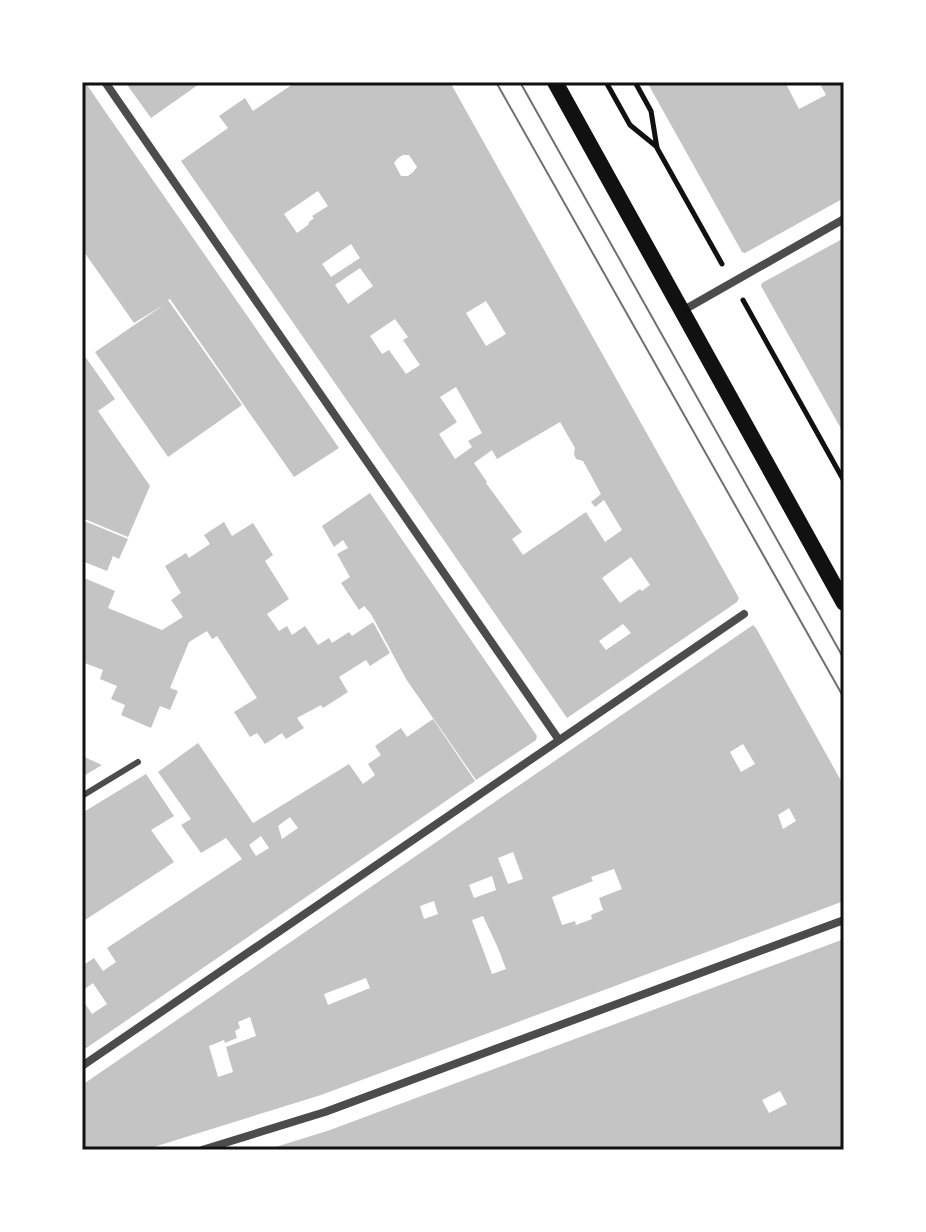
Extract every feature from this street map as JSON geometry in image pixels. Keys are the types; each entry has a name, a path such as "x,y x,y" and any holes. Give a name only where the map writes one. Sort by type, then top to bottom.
{"main road":[{"path":"555,82 844,603"}],"street":[{"path":"105,82 559,740"},
{"path":"682,311 844,219"},
{"path":"82,1066 744,614"},
{"path":"202,1150 325,1112 844,920"}],"lane":[{"path":"82,796 138,762"}],"path":[{"path":"606,82 630,125 657,148 844,481"},
{"path":"635,82 651,111 657,148"}],"building":[{"path":"82,82 85,82 339,448 294,477 170,299 242,405 168,457 95,352 165,304 134,323 82,249"},
{"path":"125,82 202,82 151,118"},
{"path":"296,82 450,82 739,598 737,602 567,718 181,161 228,128 219,116 245,98 253,111","holes":["403,155 409,155 417,167 408,176 401,176 394,163","318,191 328,206 312,216 314,218 308,225 297,233 284,214","351,244 360,258 331,277 322,264","360,268 373,286 348,304 335,285","486,301 506,334 486,346 466,313","395,319 408,337 403,340 420,365 406,374 389,350 382,354 370,336","456,387 482,433 468,441 472,447 455,459 439,434 457,422 440,397","560,422 575,448 576,459 583,461 601,494 591,502 595,507 604,500 622,530 605,542 586,512 523,555 512,539 522,532 474,463 492,450 497,459","631,557 650,585 642,591 640,589 620,603 602,578","623,624 631,633 606,650 599,641"]},
{"path":"647,82 785,82 799,109 826,95 819,82 844,82 844,198 742,252"},
{"path":"844,238 844,434 761,286"},
{"path":"82,352 115,399 98,411 150,486 128,537 82,518"},
{"path":"370,493 537,736 536,740 476,780 406,679 371,614 364,606 359,610 341,583 350,577 337,554 348,548 343,540 334,547 322,526"},
{"path":"82,520 128,539 119,559 113,556 107,571 82,561"},
{"path":"224,522 232,536 253,523 273,555 265,561 289,599 267,614 279,631 287,626 292,635 305,626 318,645 329,638 332,643 349,632 352,636 373,622 390,653 370,666 366,660 339,677 348,692 323,708 321,705 297,718 304,728 286,739 282,733 265,744 257,733 250,737 234,712 257,698 217,636 212,639 207,631 189,642 170,688 178,691 170,710 160,706 151,728 121,715 125,705 111,699 117,686 100,679 103,670 82,662 82,577 115,591 108,608 162,630 183,617 171,600 181,593 165,566 186,553 189,558 210,544 204,535"},
{"path":"753,625 844,786 844,901 321,1095 144,1150 82,1150 82,1085","holes":["743,744 755,764 741,772 730,752","789,808 796,821 783,829 778,815","513,852 523,879 508,884 498,858","614,869 622,889 599,898 603,910 591,915 592,919 576,925 575,921 562,925 552,897 593,881 591,877","492,876 496,890 474,898 469,885","434,901 438,914 424,919 420,906","483,916 506,969 492,974 472,920","366,978 370,988 328,1005 324,994","250,1017 256,1036 226,1047 233,1072 218,1077 209,1046 237,1038 235,1031 240,1028 238,1022"]},
{"path":"433,719 475,781 82,1051 82,999 92,1014 107,1004 93,983 82,991 82,966 94,958 103,971 116,962 107,948 242,859 226,838 201,853 181,825 191,819 158,772 198,743 253,823 349,764 363,784 375,775 368,764 381,755 375,746 401,728 407,737","holes":["290,817 298,828 282,839 278,826","261,836 269,848 256,856 249,845"]},
{"path":"82,756 102,765 82,777"},
{"path":"146,774 174,816 151,830 174,862 82,922 82,813"},
{"path":"844,939 844,1150 266,1150 330,1130","holes":["780,1091 787,1104 769,1113 762,1100"]}],"tram line":[{"path":"496,82 844,698"},
{"path":"520,82 844,659"}]}
